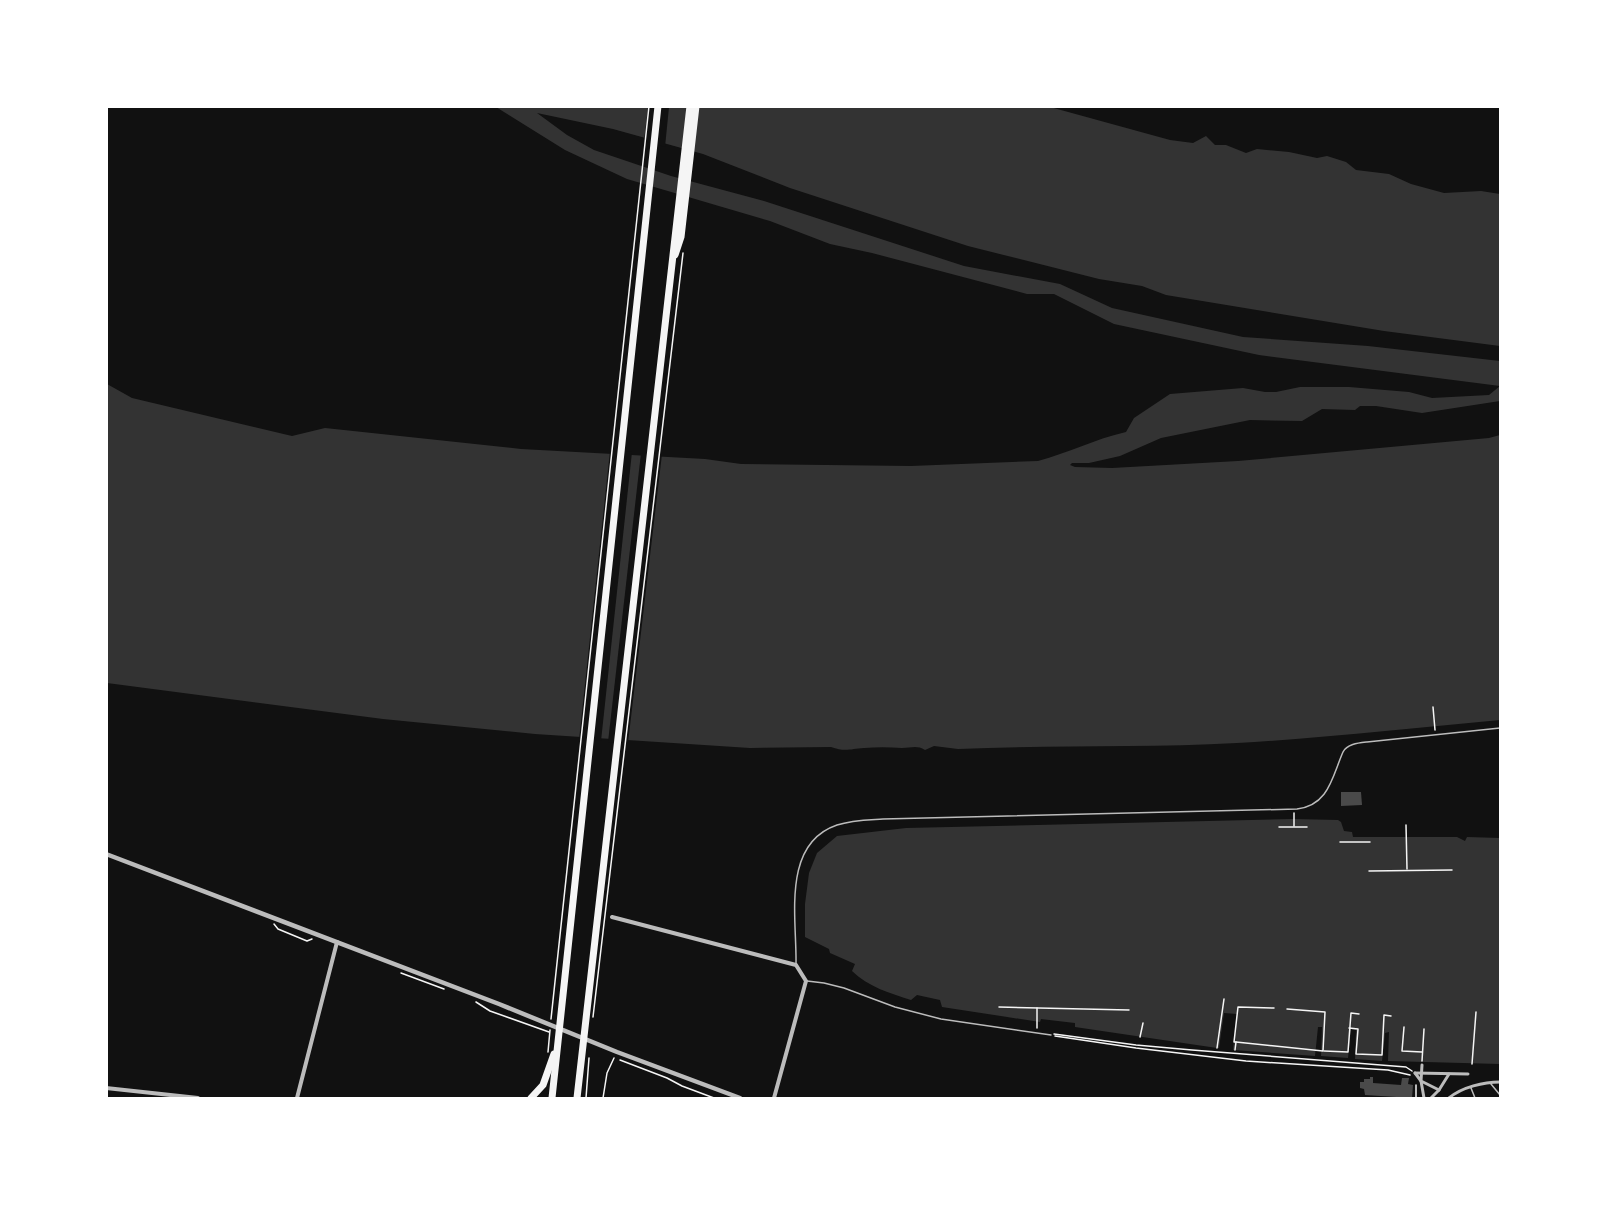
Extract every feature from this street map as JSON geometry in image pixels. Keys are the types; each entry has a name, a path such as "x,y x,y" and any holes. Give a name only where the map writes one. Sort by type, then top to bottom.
{"highway":[{"path":"552,1098 658,106"},
{"path":"577,1098 586,1052 690,106"},
{"path":"671,266 681,237 696,106"},
{"path":"531,1098 538,1092 546,1078 558,1043"}],"street":[{"path":"106,854 738,1098"},
{"path":"612,917 796,965 806,981 774,1098"},
{"path":"297,1098 337,942"},
{"path":"1422,1063 1421,1081 1424,1098"},
{"path":"1439,1090 1416,1077 1422,1073 1467,1074 1468,1079"},
{"path":"1431,1098 1449,1074"},
{"path":"1449,1098 1470,1088 1490,1082 1500,1082"},
{"path":"106,1088 198,1098"}],"lane":[{"path":"796,965 795,904 799,868 808,846 820,833 834,826 849,822 883,819 1309,808 1327,790 1345,748 1352,745 1500,728"},
{"path":"806,981 844,988 895,1007 941,1019 1051,1035"},
{"path":"1490,1082 1500,1095"},
{"path":"1470,1088 1475,1098"}],"path":[{"path":"551,1017 649,106"},
{"path":"593,1018 684,249"},
{"path":"1433,707 1436,734"},
{"path":"1294,812 1294,827"},
{"path":"1406,825 1407,870"},
{"path":"1279,827 1307,827"},
{"path":"1340,842 1370,842"},
{"path":"1369,871 1452,870"},
{"path":"278,929 307,941 313,939"},
{"path":"397,972 447,991"},
{"path":"1217,1048 1224,999"},
{"path":"475,1001 490,1011 550,1031 549,1040"},
{"path":"999,1007 1129,1010"},
{"path":"1235,1050 1238,1007 1274,1008"},
{"path":"1037,1008 1037,1028"},
{"path":"1287,1009 1326,1011 1323,1051"},
{"path":"1472,1064 1476,1012"},
{"path":"1236,1042 1348,1052 1351,1013 1359,1014"},
{"path":"1350,1028 1358,1029 1356,1054 1382,1055 1384,1015 1391,1016"},
{"path":"1140,1037 1143,1023"},
{"path":"1404,1028 1402,1051 1422,1052"},
{"path":"1422,1063 1424,1029"},
{"path":"1051,1035 1246,1061 1388,1070 1416,1077"},
{"path":"1051,1035 1235,1054 1406,1067 1416,1077 1416,1098"},
{"path":"586,1052 586,1098"},
{"path":"609,1055 714,1098"},
{"path":"1500,1056 1500,1064"},
{"path":"603,1098 607,1073 614,1057"}],"shaded area":[{"path":"496,107 1050,107 1170,140 1193,143 1206,136 1215,145 1226,145 1246,153 1257,149 1317,158 1327,156 1346,162 1356,170 1389,174 1411,184 1444,193 1481,191 1500,194 1500,346 1384,331 1166,295 1142,286 1099,279 968,246 790,188 703,154 613,129 537,113 567,135 594,150 671,176 764,201 964,266 1060,284 1112,308 1243,337 1368,346 1500,361 1500,386 1259,355 1114,324 1054,294 1027,294 830,244 770,221 627,179 565,150"},
{"path":"107,384 132,398 292,436 325,428 521,449 705,459 741,464 911,466 1038,461 1126,432 1134,418 1170,394 1243,388 1276,392 1300,387 1349,387 1409,392 1432,398 1489,395 1500,386 1500,401 1422,413 1376,406 1360,406 1355,410 1322,409 1302,421 1250,420 1161,438 1120,456 1070,465 1112,468 1238,461 1489,438 1500,435 1500,720 1202,745 958,749 934,746 925,750 914,747 844,750 831,747 750,748 535,734 383,719 107,683"},
{"path":"1292,819 1338,820 1344,831 1352,832 1353,837 1457,837 1465,841 1467,837 1500,838 1500,1064 1388,1061 1389,1032 1385,1033 1382,1061 1355,1059 1356,1030 1351,1029 1348,1058 1321,1056 1322,1027 1318,1027 1315,1056 1233,1050 1237,1014 1224,1013 1219,1048 1217,1048 1075,1027 1075,1023 1041,1019 1040,1022 942,1007 940,1000 917,995 911,1000 872,985 852,971 855,964 830,953 829,949 805,937 805,904 809,873 817,853 837,836 906,828"}],"pier":[{"path":"648,107 669,107 665,147 644,141"},
{"path":"610,451 632,452 601,741 579,740"},
{"path":"641,453 662,454 628,743 608,742"}],"building":[{"path":"1341,792 1361,792 1362,805 1341,806"},
{"path":"1373,1077 1373,1083 1401,1085 1402,1078 1409,1078 1408,1084 1413,1085 1412,1098 1365,1095 1364,1089 1360,1088 1360,1082"}]}
